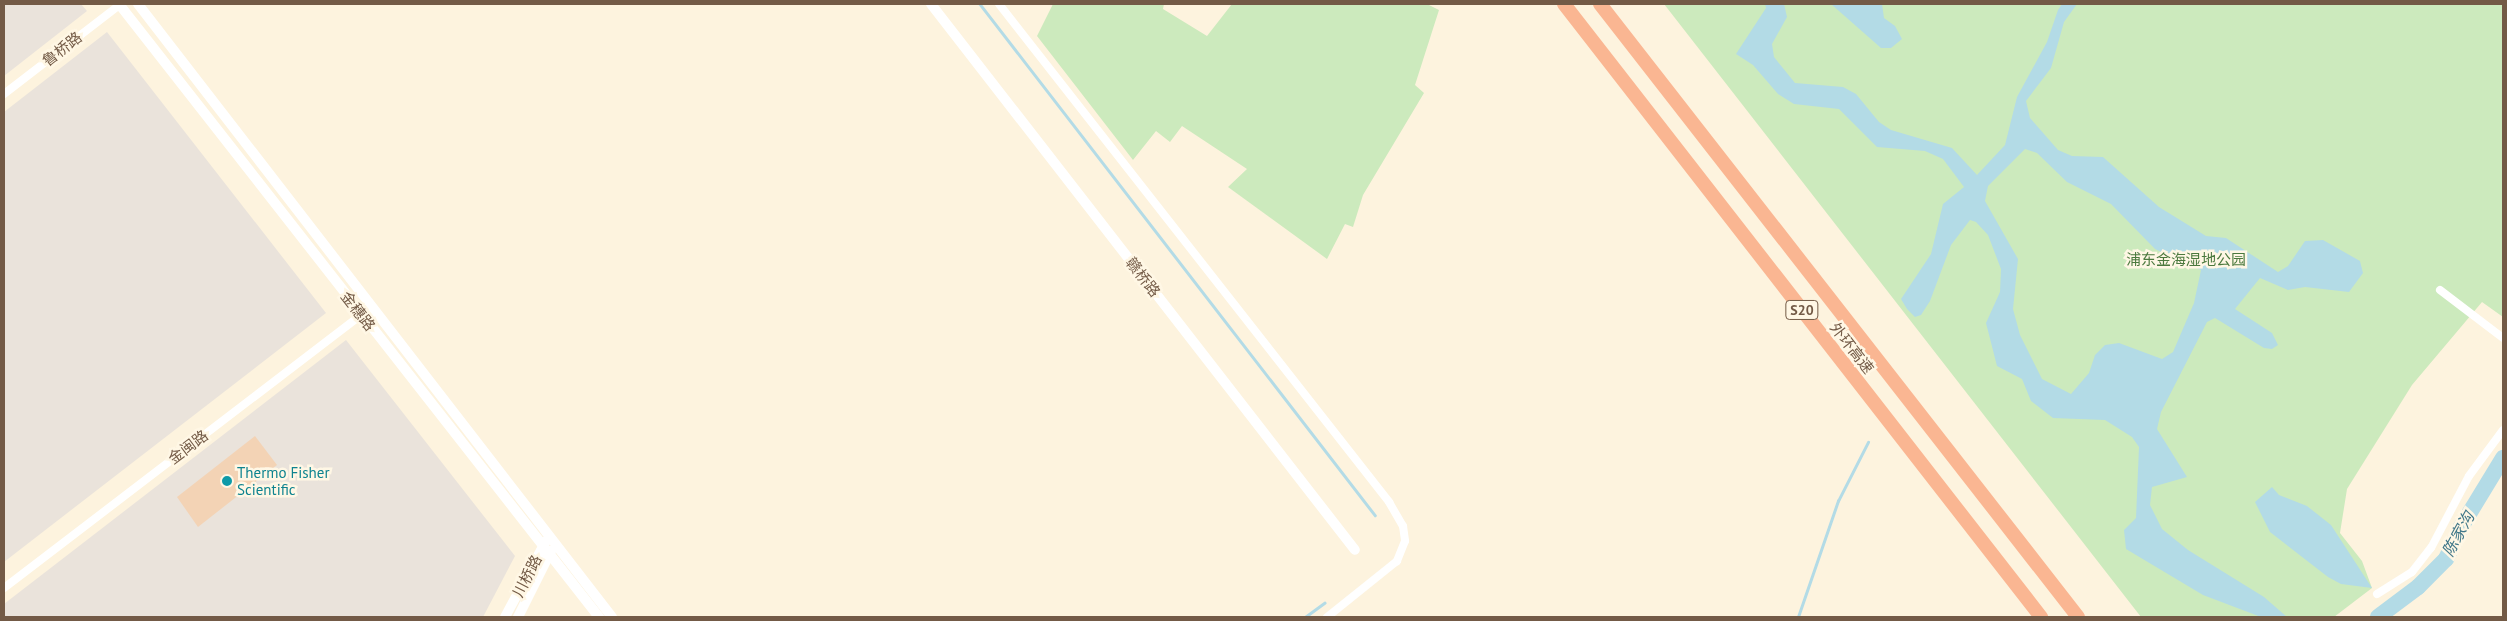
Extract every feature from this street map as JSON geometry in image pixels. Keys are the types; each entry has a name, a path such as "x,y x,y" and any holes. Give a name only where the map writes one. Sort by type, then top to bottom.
{"highway":[{"name":"外环高速","path":"1564,4 2041,617"},
{"name":"外环高速","path":"1600,4 2078,617"}],"street":[{"name":"金穗路","path":"120,4 361,316 599,617"},
{"name":"鲁桥路","path":"4,94 120,4"},
{"name":"金穗路","path":"138,4 612,617"},
{"name":"赣桥路","path":"931,4 1355,550"},
{"path":"999,4 1389,502 1403,526 1405,541 1397,561 1327,617"},
{"path":"2440,290 2503,338"},
{"name":"金闽路","path":"4,588 372,307"},
{"path":"2377,594 2412,572 2431,548 2468,476 2503,430"},
{"name":"川桥路","path":"505,617 552,540"},
{"name":"川桥路","path":"518,617 546,551"}],"shaded area":[{"path":"4,4 81,4 87,11 4,76"},
{"path":"107,32 326,313 4,562 4,112"},
{"path":"346,340 515,556 483,617 4,617 4,604"}],"green space":[{"path":"1053,4 1164,4 1163,9 1207,36 1232,4 1427,4 1439,10 1415,85 1424,93 1363,195 1353,227 1345,224 1327,259 1228,187 1247,169 1182,126 1170,142 1156,131 1133,160 1037,36"},
{"name":"浦东金海湿地公园","path":"1664,4 2503,4 2503,317 2482,302 2412,385 2347,489 2340,533 2362,561 2372,588 2334,617 2141,617"}],"water":[{"path":"1765,4 1784,4 1787,17 1772,44 1774,57 1795,83 1843,87 1856,94 1879,122 1891,130 1952,148 1977,175 2005,145 2017,97 2047,42 2058,10 2062,4 2077,4 2064,22 2051,68 2026,101 2030,118 2058,150 2072,156 2103,157 2159,207 2206,236 2226,238 2278,272 2288,266 2305,241 2323,240 2360,261 2363,273 2349,292 2305,287 2288,290 2260,278 2235,309 2272,333 2278,345 2272,349 2264,348 2215,318 2207,322 2161,412 2157,429 2187,477 2152,487 2150,505 2162,529 2188,550 2264,597 2287,617 2261,617 2203,595 2126,549 2124,530 2136,518 2139,447 2132,437 2105,420 2053,418 2031,401 2022,379 1997,366 1986,323 2000,292 2001,269 1988,235 1976,222 1970,220 1951,245 1930,301 1921,315 1915,317 1907,309 1901,299 1931,254 1943,204 1964,187 1943,159 1925,151 1877,147 1839,109 1794,104 1778,94 1753,65 1736,54 1766,8","holes":["2025,149 2037,153 2067,182 2111,204 2155,249 2201,270 2194,303 2173,352 2162,359 2119,343 2105,345 2095,355 2089,373 2071,394 2042,379 2020,335 2013,309 2018,259 1985,201 1988,186"]},
{"path":"1831,4 1882,4 1884,18 1895,26 1902,39 1891,48 1881,48"},
{"path":"2272,487 2279,495 2307,506 2331,525 2372,588 2341,584 2328,577 2270,532 2255,502"}],"building":[{"name":"Thermo Fisher Scientific","path":"255,436 277,465 198,527 177,497"}],"waterway":[{"path":"980,4 1375,515"},
{"path":"1798,617 1838,501 1868,442"},
{"name":"陈家沟","path":"2378,617 2418,587 2446,559 2461,527 2503,458"},
{"path":"1305,617 1324,603"}],"place":[{"name":"Thermo Fisher Scientific","path":"227,481"}]}
